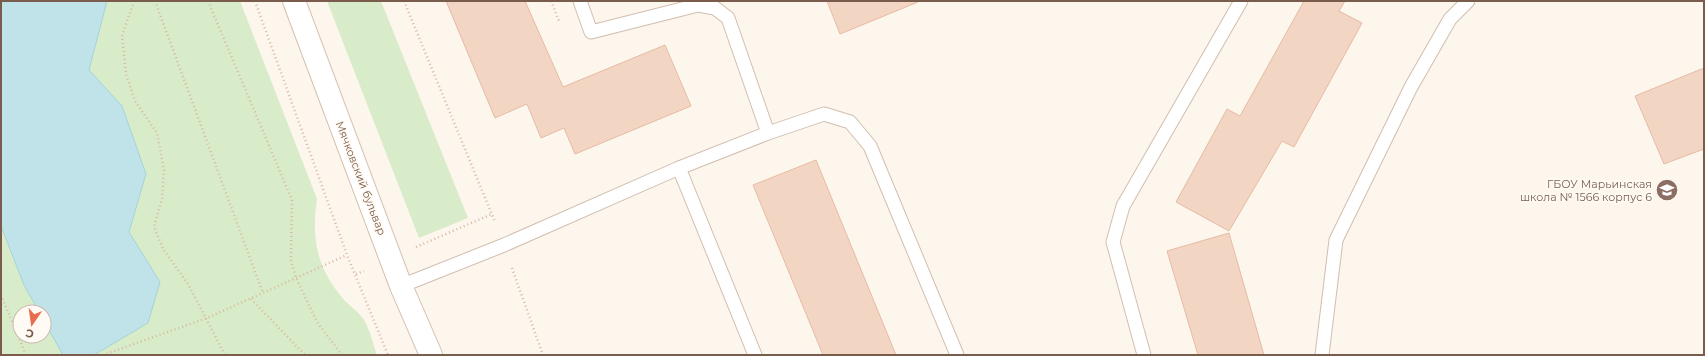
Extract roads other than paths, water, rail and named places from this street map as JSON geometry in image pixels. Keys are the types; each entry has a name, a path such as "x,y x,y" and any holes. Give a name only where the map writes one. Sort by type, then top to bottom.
{"street":[{"name":"Мячковский бульвар","path":"294,1 392,258 401,286 431,355"}],"lane":[{"path":"580,1 591,32 698,5 715,8 728,18 768,133"},
{"path":"1144,355 1113,242 1123,206 1241,1"},
{"path":"1322,355 1336,240 1411,87 1450,19 1468,1"},
{"path":"401,286 504,245 679,168 768,133 824,114 850,122 870,146 957,355"},
{"path":"679,168 755,355"}],"water":[{"path":"1,1 107,1 89,70 122,106 146,174 129,232 160,282 148,323 94,355 63,355 52,335 52,304 35,304 24,285 1,226"}],"place":[{"name":"ГБОУ Марьинская школа № 1566 корпус 6","path":"1667,190"}]}
